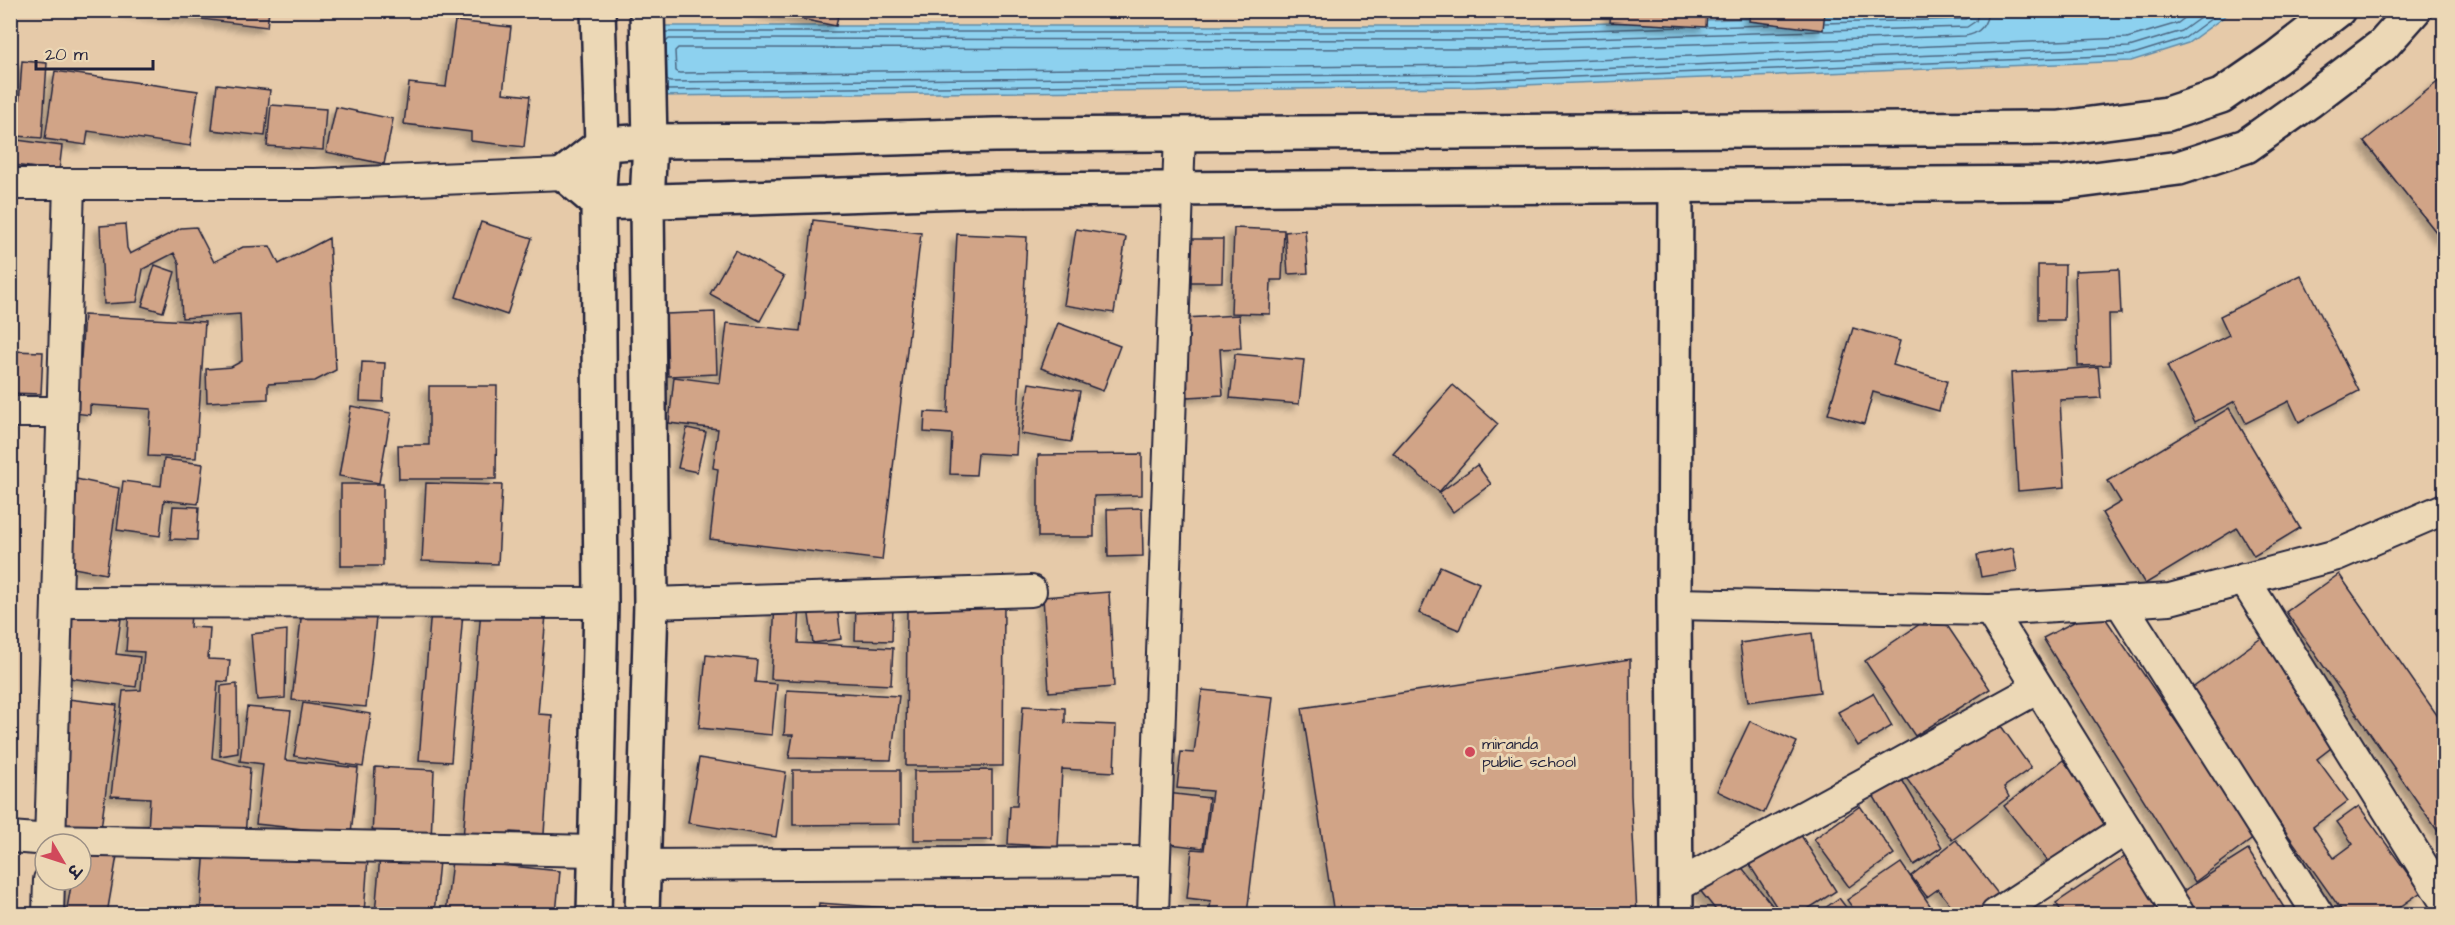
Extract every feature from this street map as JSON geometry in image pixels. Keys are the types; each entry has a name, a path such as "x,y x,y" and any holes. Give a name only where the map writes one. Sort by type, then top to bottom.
{"street":[{"path":"594,915 601,603 598,203 603,144 598,10"},
{"path":"642,915 651,603 647,203 650,141 647,10"},
{"path":"10,184 314,184 564,174 603,144 650,141 1180,133 2060,128 2167,114 2221,96 2276,58 2338,10"},
{"path":"564,174 598,203 995,190 2063,183 2179,168 2246,146 2383,45 2414,10"},
{"path":"1153,915 1180,133"},
{"path":"50,832 69,184"},
{"path":"1676,187 1674,604 1677,900 2038,688"},
{"path":"10,412 62,412"},
{"path":"1674,604 1990,610 2170,599 2337,555 2445,509"},
{"path":"2244,579 2445,900"},
{"path":"651,603 1031,591"},
{"path":"2120,602 2318,915"},
{"path":"57,603 601,603"},
{"path":"1990,610 2179,915"},
{"path":"1996,915 2126,829"},
{"path":"10,837 33,840"},
{"path":"93,843 594,851"},
{"path":"642,865 1154,862"},
{"path":"48,915 49,892"}],"water":[{"path":"2013,10 2232,11 2188,43 2131,61 1476,87 654,96 652,26 1519,26"}],"building":[{"path":"127,10 269,10 267,27"},
{"path":"757,10 839,10 836,26"},
{"path":"1611,10 1707,10 1706,27 1610,22"},
{"path":"1750,10 1825,10 1823,30 1749,21"},
{"path":"455,21 511,27 503,93 530,96 524,147 471,141 471,132 404,124 409,83 446,87"},
{"path":"22,61 47,63 42,138 17,136"},
{"path":"10,63 16,63 15,148 10,148"},
{"path":"55,71 198,91 190,146 88,131 86,145 45,139"},
{"path":"2440,80 2444,85 2444,242 2364,141"},
{"path":"217,84 270,90 265,136 212,130"},
{"path":"271,105 326,109 323,150 267,146"},
{"path":"336,107 393,119 384,164 326,152"},
{"path":"17,140 62,146 59,171 14,165"},
{"path":"813,220 921,233 882,560 710,539 718,469 713,468 718,429 669,423 674,377 720,383 727,323 800,331"},
{"path":"481,222 532,238 507,315 456,297"},
{"path":"125,224 127,248 130,254 181,228 196,227 214,262 243,247 270,246 279,264 329,238 336,370 315,381 268,384 268,399 207,402 206,369 231,367 242,361 240,314 182,318 179,263 174,253 143,269 137,302 104,304 100,226"},
{"path":"1234,228 1284,230 1282,280 1271,280 1270,314 1231,313"},
{"path":"1076,229 1126,237 1114,313 1064,305"},
{"path":"1305,230 1308,273 1288,274 1285,232"},
{"path":"957,234 1027,237 1016,455 978,453 976,475 950,474 952,434 924,432 925,412 948,413"},
{"path":"1182,239 1223,239 1222,282 1182,282"},
{"path":"735,250 784,277 760,321 710,294"},
{"path":"155,265 175,272 163,312 142,306"},
{"path":"2038,265 2065,265 2064,320 2038,320"},
{"path":"2119,269 2121,314 2109,314 2110,365 2078,366 2075,271"},
{"path":"2301,275 2359,391 2299,422 2289,401 2246,423 2235,401 2195,422 2167,366 2229,335 2220,316"},
{"path":"715,312 717,374 668,376 666,314"},
{"path":"84,315 205,322 196,458 148,456 151,409 90,405 90,415 67,412 68,358 81,358"},
{"path":"1239,315 1241,348 1220,349 1223,395 1188,397 1184,318"},
{"path":"1058,323 1120,346 1103,391 1041,368"},
{"path":"1853,328 1900,341 1893,365 1947,381 1939,411 1873,392 1864,424 1828,414"},
{"path":"10,351 43,352 41,394 10,393"},
{"path":"1235,354 1304,360 1299,404 1230,398"},
{"path":"362,362 385,363 383,402 360,401"},
{"path":"2098,367 2101,398 2060,400 2065,487 2018,491 2011,373"},
{"path":"1029,383 1080,391 1071,442 1021,434"},
{"path":"1453,385 1498,424 1439,492 1393,453"},
{"path":"429,386 497,386 496,479 399,479 398,445 429,445"},
{"path":"351,406 391,413 379,483 339,476"},
{"path":"2229,408 2300,528 2254,556 2237,528 2145,584 2102,513 2121,502 2108,481"},
{"path":"687,428 706,432 697,472 678,468"},
{"path":"1142,454 1142,495 1094,496 1094,537 1038,537 1038,455"},
{"path":"164,459 203,464 198,504 164,500 160,536 117,530 123,481 161,486"},
{"path":"1477,465 1491,484 1453,512 1439,493"},
{"path":"67,477 119,488 106,574 63,566"},
{"path":"426,483 502,485 498,564 422,561"},
{"path":"341,484 383,484 383,566 341,566"},
{"path":"173,506 199,507 197,540 170,539"},
{"path":"1142,508 1143,556 1108,557 1107,509"},
{"path":"2013,548 2017,571 1981,577 1977,555"},
{"path":"1440,566 1479,583 1459,630 1419,613"},
{"path":"2339,574 2444,725 2444,840 2286,612"},
{"path":"1109,592 1114,687 1049,692 1043,597"},
{"path":"1004,602 1003,766 906,766 907,603"},
{"path":"775,603 800,604 798,643 893,648 891,685 771,679"},
{"path":"837,604 841,639 813,643 808,608"},
{"path":"856,605 893,606 892,641 855,640"},
{"path":"431,609 463,612 451,762 419,760"},
{"path":"481,609 546,614 538,714 552,715 544,834 511,832 511,842 463,839"},
{"path":"2099,609 2255,837 2195,882 2043,638"},
{"path":"129,610 191,614 190,627 210,628 208,659 230,660 228,682 218,681 212,758 250,768 245,837 148,831 150,798 111,796 123,691 141,690 144,652 126,651"},
{"path":"302,610 376,618 366,707 292,700"},
{"path":"1938,612 1990,689 1915,736 1865,661"},
{"path":"62,614 121,619 116,654 140,657 136,687 62,677"},
{"path":"287,630 285,698 257,700 251,634"},
{"path":"1812,633 1820,692 1748,702 1740,643"},
{"path":"2264,636 2340,741 2317,759 2348,801 2313,827 2334,858 2353,844 2337,822 2359,806 2421,892 2390,914 2344,914 2187,692"},
{"path":"706,655 757,660 755,682 777,684 772,735 699,728"},
{"name":"miranda public school","path":"1630,659 1631,795 1637,914 1334,914 1302,708"},
{"path":"237,684 238,753 220,756 221,686"},
{"path":"787,690 899,696 891,760 789,758 793,735 784,735"},
{"path":"1202,690 1273,697 1247,914 1209,914 1211,901 1187,898 1192,849 1204,850 1212,791 1177,788 1181,752 1194,753"},
{"path":"1873,693 1892,726 1858,746 1838,712"},
{"path":"68,699 117,705 101,829 64,832"},
{"path":"303,703 371,714 363,767 294,756"},
{"path":"1023,706 1065,708 1065,723 1116,725 1114,772 1062,769 1058,847 1008,844 1010,806 1017,806"},
{"path":"247,707 291,711 285,760 358,768 351,834 256,824 263,764 240,761"},
{"path":"1996,719 2031,768 2004,787 2009,797 1952,840 1903,774 1932,753 1938,761"},
{"path":"1750,721 1797,742 1764,813 1717,791"},
{"path":"699,758 786,772 776,837 688,823"},
{"path":"2063,760 2112,823 2054,869 2004,806"},
{"path":"375,767 434,770 431,840 372,838"},
{"path":"793,770 900,770 900,824 793,825"},
{"path":"992,770 992,840 914,840 914,771"},
{"path":"1901,778 1942,847 1914,865 1873,795"},
{"path":"1167,793 1209,798 1203,848 1161,843"},
{"path":"1860,806 1894,854 1849,887 1814,839"},
{"path":"1799,832 1836,891 1800,914 1781,914 1749,864"},
{"path":"1956,840 2003,900 1984,914 1958,914 1938,889 1927,897 1911,876"},
{"path":"93,846 118,850 107,914 66,914 70,892 93,892"},
{"path":"205,848 368,858 364,914 200,914"},
{"path":"2248,850 2288,914 2193,914 2180,893"},
{"path":"380,856 439,861 434,914 375,914"},
{"path":"2126,856 2162,911 2157,914 2063,914 2056,903"},
{"path":"452,860 560,871 556,914 446,914"},
{"path":"1736,860 1779,914 1719,914 1699,889"},
{"path":"1901,863 1936,914 1857,914 1847,900"},
{"path":"1839,898 1851,914 1817,914"},
{"path":"819,903 902,909 901,914 818,914"},
{"path":"931,910 969,912 969,914 930,914"}],"place":[{"name":"miranda public school","path":"1470,752"}]}
